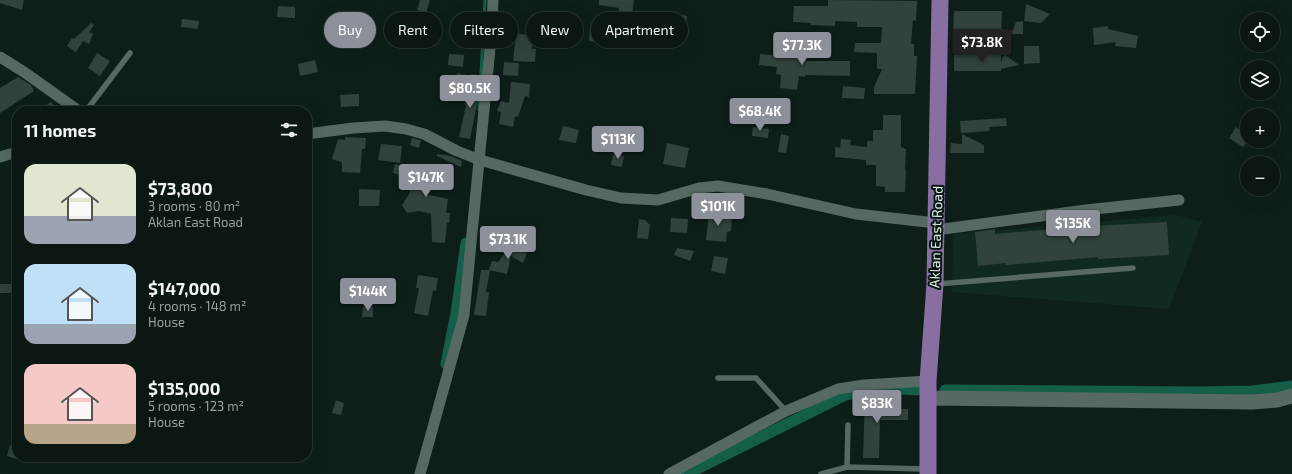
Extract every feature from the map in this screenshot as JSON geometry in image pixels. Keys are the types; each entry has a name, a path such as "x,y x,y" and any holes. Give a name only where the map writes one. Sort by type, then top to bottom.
{"main road":[{"name":"Aklan East Road","path":"928,471 928,381 935,284 940,0"}],"street":[{"path":"420,474 464,315 480,160 492,28 493,0"},
{"path":"0,57 72,106"},
{"path":"312,133 353,128 385,126 406,129 424,134 457,151 480,160 586,190 622,198 658,200 700,188 718,186 767,194 856,214 936,226 1179,200"},
{"path":"0,157 12,153"},
{"path":"669,474 786,411 844,388 864,385 928,381"},
{"path":"928,398 1252,402 1277,400 1292,396"}],"lane":[{"path":"90,106 130,53"},
{"path":"935,284 1133,268"},
{"path":"718,378 756,378 786,411"},
{"path":"847,467 848,425"},
{"path":"821,474 847,467 928,471"}],"shaded area":[{"path":"1176,215 1202,222 1169,309 952,292 953,234"}],"building":[{"path":"0,0 24,0 22,10 0,3"},
{"path":"420,0 430,0 426,12 417,10"},
{"path":"599,0 634,0 632,12 618,12 619,8 599,5"},
{"path":"828,0 917,1 916,21 913,20 911,44 914,44 914,56 917,56 915,94 874,94 874,87 882,69 877,69 877,53 854,52 855,43 881,43 882,27 857,27 857,22 835,21 835,26 811,25 811,23 793,22 794,6 828,6"},
{"path":"1026,4 1050,14 1041,23 1024,21"},
{"path":"278,6 295,7 295,18 277,17"},
{"path":"954,11 1002,11 1001,38 953,37"},
{"path":"182,19 199,21 198,29 181,27"},
{"path":"1023,21 1023,34 1011,34 1016,22"},
{"path":"91,23 94,25 89,32 93,34 89,44 83,41 76,52 67,46 72,38 74,39"},
{"path":"1108,26 1108,29 1138,36 1136,48 1115,46 1116,42 1094,45 1093,28"},
{"path":"590,30 591,41 589,41"},
{"path":"518,34 526,35 526,48 536,49 535,62 513,61 514,48 518,48"},
{"path":"789,41 804,41 804,57 807,57 806,61 850,61 850,76 799,76 797,90 780,88 781,75 776,74 777,67 759,65 760,54 789,56"},
{"path":"1024,46 1039,46 1040,63 1024,64"},
{"path":"97,53 110,61 100,76 88,68"},
{"path":"449,54 464,55 463,67 448,65"},
{"path":"1001,54 1001,63 1004,54 1019,65 1001,69 1001,71 954,71 954,55"},
{"path":"315,60 318,72 300,76 298,64"},
{"path":"504,62 519,63 518,76 503,75"},
{"path":"457,73 466,75 464,83 455,81"},
{"path":"471,74 478,75 474,98 478,99 470,139 459,137 466,106 466,86 469,86"},
{"path":"18,77 31,85 34,91 0,113 0,88"},
{"path":"511,82 530,84 529,97 525,96 518,117 515,116 513,127 499,124 501,112 497,111 501,101 509,103"},
{"path":"843,86 865,88 864,99 842,98"},
{"path":"359,94 359,106 341,107 340,95"},
{"path":"51,102 54,106 45,106"},
{"path":"883,115 901,115 901,147 906,149 905,192 885,192 885,187 876,186 876,165 866,165 866,160 835,157 835,147 840,148 841,139 851,140 850,145 867,147 867,141 873,141 873,130 883,130"},
{"path":"1006,118 1007,126 989,127 990,131 961,133 960,121"},
{"path":"563,126 579,130 576,143 559,140"},
{"path":"753,127 769,129 768,138 752,136"},
{"path":"1236,127 1240,130 1240,145 1229,138"},
{"path":"781,134 789,136 786,153 778,152"},
{"path":"962,134 984,145 984,153 950,153 951,143 962,144"},
{"path":"345,137 366,138 365,149 362,149 360,173 342,172 342,162 332,159 338,139 345,140"},
{"path":"412,138 421,140 419,148 410,145"},
{"path":"667,143 689,148 685,168 663,164"},
{"path":"381,144 402,146 400,163 378,160"},
{"path":"437,154 451,156 462,161 461,167 437,156"},
{"path":"613,154 624,156 622,167 611,165"},
{"path":"395,164 416,169 417,164 442,170 439,181 429,179 424,194 448,199 446,213 450,213 449,223 447,223 445,243 432,242 431,214 419,211 407,213 402,205 409,194 412,184 402,181 404,176 393,173"},
{"path":"359,189 380,190 379,206 359,206"},
{"path":"709,212 729,214 729,218 732,218 731,231 727,232 726,242 706,240"},
{"path":"671,218 688,219 687,233 670,232"},
{"path":"639,219 645,220 650,225 648,239 637,238"},
{"path":"1167,222 1169,255 1098,259 1098,257 978,266 975,232 995,229 995,234"},
{"path":"515,241 513,248 527,253 523,263 511,256 507,274 489,270 492,261 498,262"},
{"path":"677,248 694,251 690,261 674,255"},
{"path":"714,256 728,258 725,274 711,271"},
{"path":"481,270 490,270 486,292 489,292 486,316 474,315"},
{"path":"418,275 438,278 436,291 433,290 428,316 414,313 419,288 416,288"},
{"path":"0,284 12,284 12,293 0,293"},
{"path":"363,307 373,307 373,317 362,317"},
{"path":"865,396 882,396 881,409 908,409 908,420 880,420 879,458 863,458"},
{"path":"336,400 344,403 341,415 332,413"},
{"path":"10,445 12,446 12,458 7,456"}],"waterway":[{"path":"479,110 485,0"},
{"path":"446,364 456,313 466,243"},
{"path":"945,390 1195,392 1252,391 1292,386"},
{"path":"687,474 845,395 890,389 917,390"}]}
